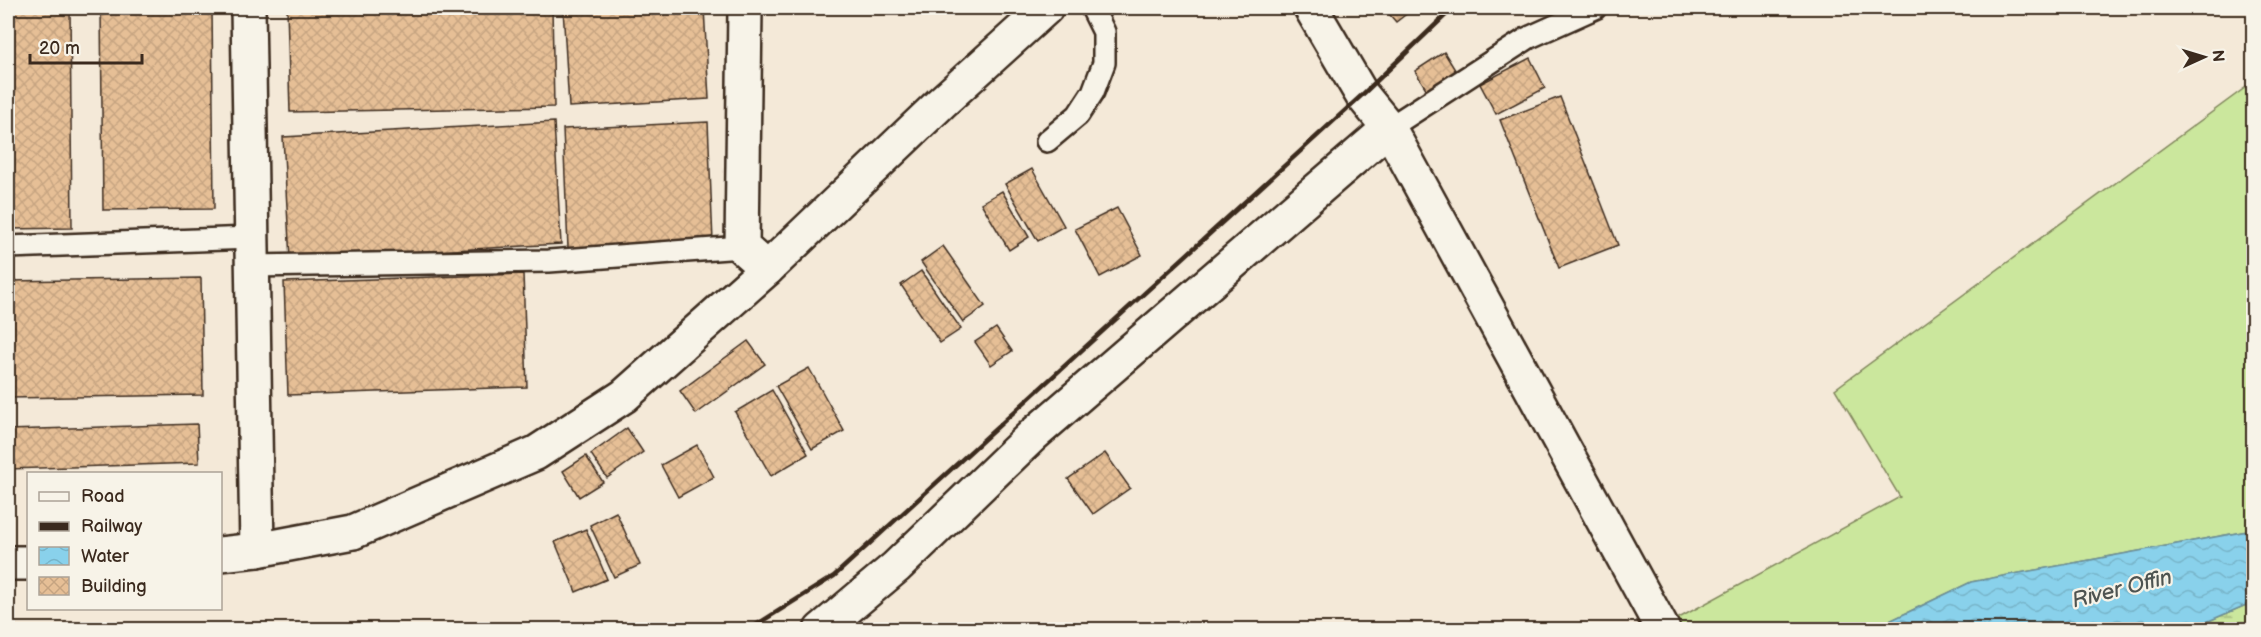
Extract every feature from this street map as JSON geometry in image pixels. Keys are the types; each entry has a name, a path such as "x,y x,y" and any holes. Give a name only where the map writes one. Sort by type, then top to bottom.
{"street":[{"path":"248,8 257,550"},
{"path":"746,8 742,248 767,269"},
{"path":"222,554 257,550 352,532 536,453 624,396 767,269 941,103 1046,8"},
{"path":"1311,8 1362,95 1389,128 1663,630"},
{"path":"821,630 896,567 1033,435 1389,128"},
{"path":"8,563 27,563"}],"lane":[{"path":"1047,141 1078,115 1093,92 1104,63 1104,32 1092,8"},
{"path":"1389,128 1528,38 1595,8"},
{"path":"8,247 549,261 742,248"}],"green space":[{"path":"2253,82 2253,530 1971,582 1873,629 1657,630 1900,497 1835,389"},
{"path":"2253,602 2253,629 2190,629"}],"water":[{"name":"River Offin","path":"2253,530 2253,602 2190,629 1873,629 1971,582"}],"building":[{"path":"8,8 70,8 72,228 8,229"},
{"path":"101,8 212,8 214,209 103,210"},
{"path":"287,8 552,8 554,107 290,112"},
{"path":"563,8 704,8 709,99 569,107"},
{"path":"1384,8 1414,8 1396,22"},
{"path":"1444,52 1457,73 1428,92 1415,71"},
{"path":"1530,58 1545,88 1496,114 1480,84"},
{"path":"1560,97 1618,245 1559,268 1500,120"},
{"path":"554,122 561,244 290,259 283,137"},
{"path":"708,122 713,242 568,248 563,129"},
{"path":"1032,169 1064,226 1038,241 1005,184"},
{"path":"1002,191 1029,237 1009,250 981,203"},
{"path":"1117,208 1142,255 1100,277 1075,229"},
{"path":"943,246 985,306 963,322 921,262"},
{"path":"921,271 961,329 940,343 901,285"},
{"path":"523,274 527,387 288,395 284,282"},
{"path":"201,278 203,395 8,398 8,281"},
{"path":"996,328 1012,351 991,365 975,342"},
{"path":"748,341 765,364 696,414 680,391"},
{"path":"809,368 844,431 812,449 776,386"},
{"path":"772,390 808,454 771,476 735,412"},
{"path":"197,424 199,463 8,469 8,430"},
{"path":"627,428 643,452 607,478 591,454"},
{"path":"697,445 714,477 678,497 661,465"},
{"path":"1105,453 1130,488 1093,514 1068,479"},
{"path":"586,456 603,482 579,497 563,471"},
{"path":"616,512 640,565 614,577 590,525"},
{"path":"586,529 607,579 576,592 555,542"}],"railway":[{"path":"748,630 834,576 1362,95 1453,8"}]}
